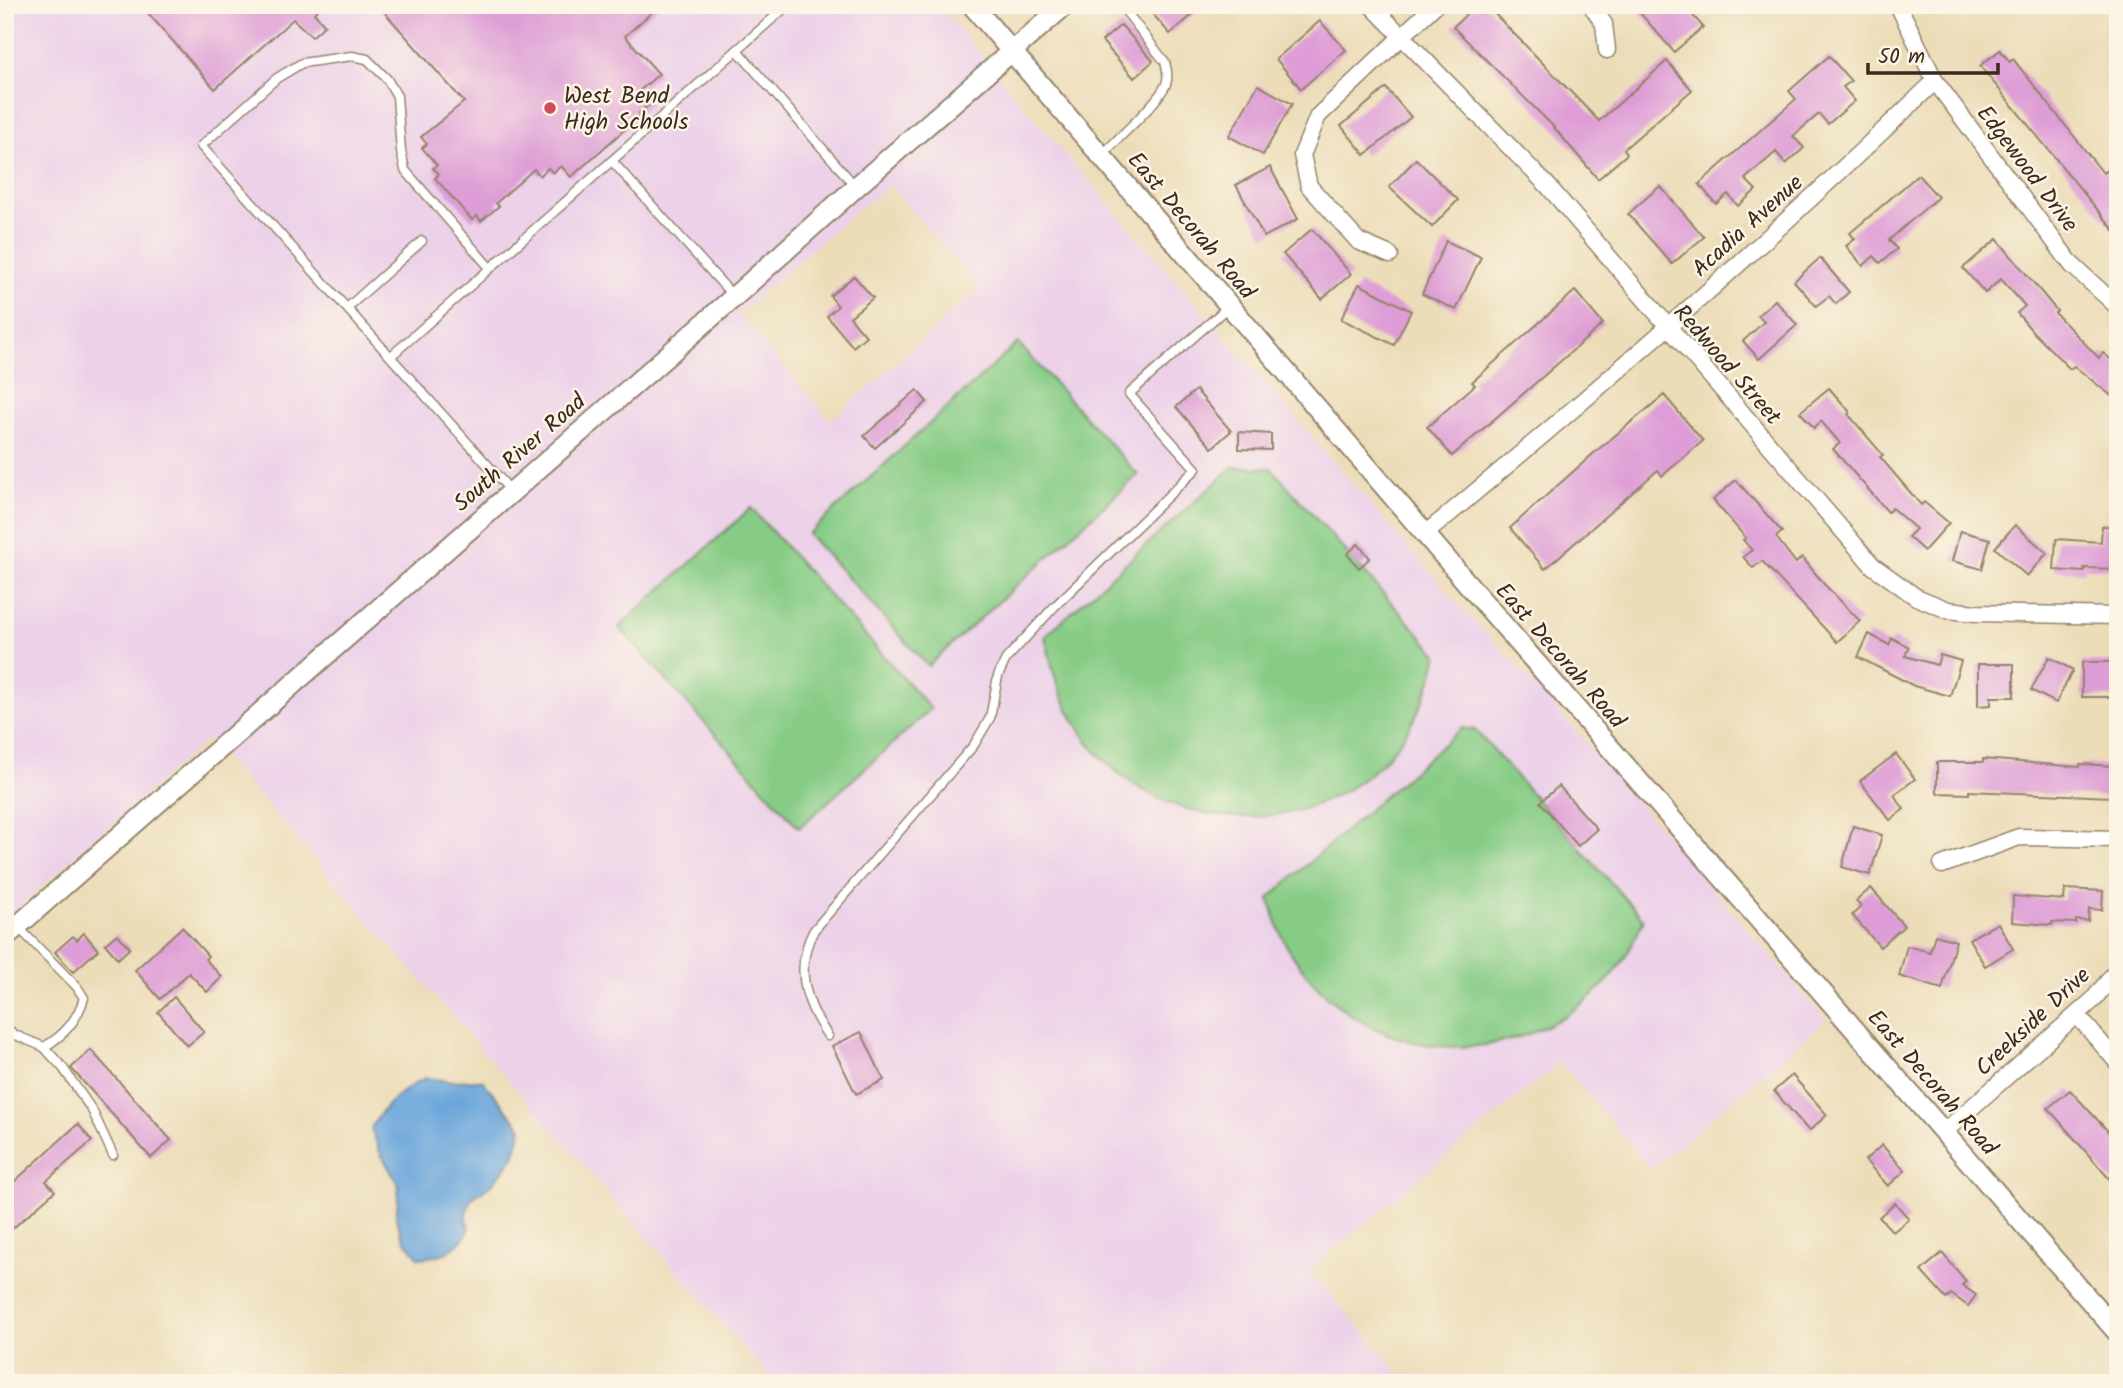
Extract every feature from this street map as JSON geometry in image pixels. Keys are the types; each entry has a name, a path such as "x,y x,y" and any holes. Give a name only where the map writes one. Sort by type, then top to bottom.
{"street":[{"name":"East Decorah Road","path":"972,5 1425,534 2118,1333"},
{"name":"South River Road","path":"11,932 1065,5"},
{"name":"Redwood Street","path":"1371,5 1548,186 1873,566 1916,597 1948,610 2118,616"},
{"path":"1390,255 1358,241 1309,186 1302,155 1318,116 1435,5"},
{"path":"1591,5 1604,24 1607,50"},
{"name":"Edgewood Drive","path":"1898,5 1935,81 2072,265 2118,307"},
{"name":"Acadia Avenue","path":"1425,534 1667,327 1861,153 1935,81"},
{"path":"1942,865 2019,837 2118,839"},
{"name":"Creekside Drive","path":"1944,1132 2077,1015 2118,970"},
{"path":"2077,1015 2118,1063"}],"lane":[{"path":"391,356 788,5"},
{"path":"1101,156 1166,84 1168,73 1165,62 1121,5"},
{"path":"737,50 856,187"},
{"path":"490,268 405,170 397,96 387,79 367,59 352,56 302,63 277,78 201,146 511,491"},
{"path":"612,161 734,297"},
{"path":"347,308 422,241"},
{"path":"828,1036 813,1014 804,971 803,954 814,930 974,745 990,718 998,676 1006,659 1054,607 1196,469 1129,394 1229,306"},
{"path":"11,932 77,987 84,998 79,1014 60,1038 44,1047"},
{"path":"5,1027 15,1035 44,1047 63,1068 92,1110 113,1155"}],"shaded area":[{"path":"5,5 939,5 1031,115 1458,604 1543,693 1826,1020 1651,1170 1560,1062 1309,1270 1408,1383 775,1383 208,738 5,919","holes":["890,186 980,288 831,421 738,314 851,215"]}],"green space":[{"path":"1018,343 1138,475 928,666 808,534"},
{"path":"1233,467 1271,468 1438,655 1422,703 1407,732 1374,770 1339,794 1300,810 1259,817 1218,815 1178,806 1140,788 1107,763 1080,730 1067,707 1054,673 1045,636"},
{"path":"751,508 931,709 799,828 619,627"},
{"path":"1462,728 1475,730 1644,920 1617,970 1574,1009 1533,1032 1488,1045 1443,1046 1399,1038 1357,1018 1319,988 1288,948 1269,898"}],"water":[{"path":"426,1078 449,1081 482,1080 522,1128 514,1157 493,1183 471,1199 466,1213 469,1231 464,1238 448,1252 419,1258 404,1239 396,1220 399,1186 381,1154 371,1128 394,1098"}],"building":[{"path":"141,5 323,5 314,13 325,25 312,37 293,19 215,89"},
{"name":"West Bend High Schools","path":"378,5 660,5 625,36 659,74 639,91 650,104 571,177 561,166 553,173 548,168 540,176 534,169 496,203 499,206 481,221 477,216 472,220 435,178 439,174 433,168 437,165 422,148 427,144 421,137 464,102"},
{"path":"1145,5 1204,5 1170,34"},
{"path":"1476,5 1486,5 1599,121 1667,61 1692,90 1624,149 1627,154 1598,179 1551,124 1453,27"},
{"path":"1633,5 1684,5 1703,27 1674,52"},
{"path":"1320,21 1346,50 1301,89 1276,59"},
{"path":"1121,25 1153,61 1134,78 1102,41"},
{"path":"2000,50 2010,62 2013,59 2103,173 2106,170 2118,184 2118,235 1980,66"},
{"path":"1829,56 1851,81 1843,87 1855,101 1828,124 1819,114 1793,136 1804,148 1786,164 1776,152 1745,179 1756,190 1738,206 1728,194 1716,204 1699,184 1796,99 1789,91"},
{"path":"1258,85 1292,104 1263,155 1229,136"},
{"path":"1386,88 1411,117 1365,155 1341,126"},
{"path":"1416,159 1458,200 1432,227 1389,187"},
{"path":"1270,167 1298,219 1264,237 1236,185"},
{"path":"1918,175 1938,197 1889,240 1897,249 1880,263 1874,256 1863,266 1846,246 1855,239 1850,233"},
{"path":"1660,186 1704,237 1672,264 1628,214"},
{"path":"1312,229 1351,274 1322,299 1283,254"},
{"path":"1997,239 2057,311 2055,313 2099,358 2103,353 2118,365 2118,401 2074,366 2070,369 2033,332 2017,313 2025,306 2001,279 1985,293 1963,268"},
{"path":"1446,241 1481,257 1456,310 1422,294"},
{"path":"1820,258 1849,292 1836,304 1829,296 1816,306 1794,281"},
{"path":"854,276 873,298 850,317 866,336 853,347 827,316 838,306 830,296"},
{"path":"1359,284 1411,311 1394,345 1341,319"},
{"path":"1575,291 1603,324 1452,456 1427,427 1475,385 1472,382"},
{"path":"1775,300 1797,325 1759,359 1743,341 1764,322 1758,315"},
{"path":"1829,388 1883,455 1880,457 1921,505 1924,502 1949,523 1924,551 1908,537 1916,529 1892,508 1888,512 1833,449 1840,443 1821,421 1814,428 1800,412"},
{"path":"917,390 927,402 875,448 864,436"},
{"path":"1196,390 1231,431 1212,448 1176,407"},
{"path":"1664,395 1703,441 1662,476 1658,470 1545,569 1510,528"},
{"path":"1239,432 1271,434 1271,450 1239,449"},
{"path":"1736,480 1782,532 1776,537 1796,563 1802,557 1860,621 1837,642 1762,561 1753,568 1743,557 1752,550 1743,540 1746,538 1713,500"},
{"path":"2015,525 2047,553 2027,576 1995,548"},
{"path":"2102,526 2118,527 2118,569 2084,568 2084,572 2054,570 2056,539 2101,542"},
{"path":"1960,531 1990,539 1982,569 1952,561"},
{"path":"1358,544 1370,558 1359,568 1347,554"},
{"path":"1869,634 1889,645 1892,638 1909,647 1905,656 1937,665 1940,655 1961,661 1950,696 1914,686 1858,657"},
{"path":"2049,657 2073,670 2056,703 2031,690"},
{"path":"2082,662 2116,662 2116,697 2082,697"},
{"path":"1978,664 2014,664 2014,697 1991,697 1991,705 1978,706"},
{"path":"1896,754 1915,779 1894,795 1904,809 1890,820 1860,781"},
{"path":"1983,759 2080,767 2080,764 2114,766 2112,797 1969,791 1969,794 1937,793 1937,762 1983,762"},
{"path":"1559,786 1597,829 1578,846 1540,802"},
{"path":"1853,826 1882,835 1870,875 1842,867"},
{"path":"1871,888 1904,926 1880,947 1852,915 1861,907 1856,901"},
{"path":"2065,889 2103,891 2102,910 2089,909 2088,921 2076,920 2076,923 2052,922 2052,925 2012,922 2013,896 2064,900"},
{"path":"1998,923 2013,949 1985,966 1969,939"},
{"path":"182,927 208,956 205,959 222,977 207,992 189,973 160,999 135,970"},
{"path":"84,933 98,950 73,972 55,952 73,936 77,940"},
{"path":"117,934 130,948 118,959 105,944"},
{"path":"1935,935 1956,941 1942,989 1899,976 1907,946 1930,952"},
{"path":"174,997 204,1032 187,1046 158,1012"},
{"path":"861,1032 884,1080 856,1094 832,1046"},
{"path":"91,1050 171,1140 151,1158 71,1068"},
{"path":"1792,1075 1827,1115 1809,1131 1774,1091"},
{"path":"2070,1090 2118,1142 2118,1189 2048,1108"},
{"path":"78,1124 92,1141 46,1181 55,1191 12,1229 5,1221 5,1190"},
{"path":"1882,1145 1905,1171 1888,1186 1865,1160"},
{"path":"1895,1203 1909,1219 1893,1232 1879,1217"},
{"path":"1942,1253 1966,1281 1962,1285 1976,1295 1968,1306 1951,1294 1946,1299 1921,1271"}],"place":[{"name":"West Bend High Schools","path":"550,108"}]}
